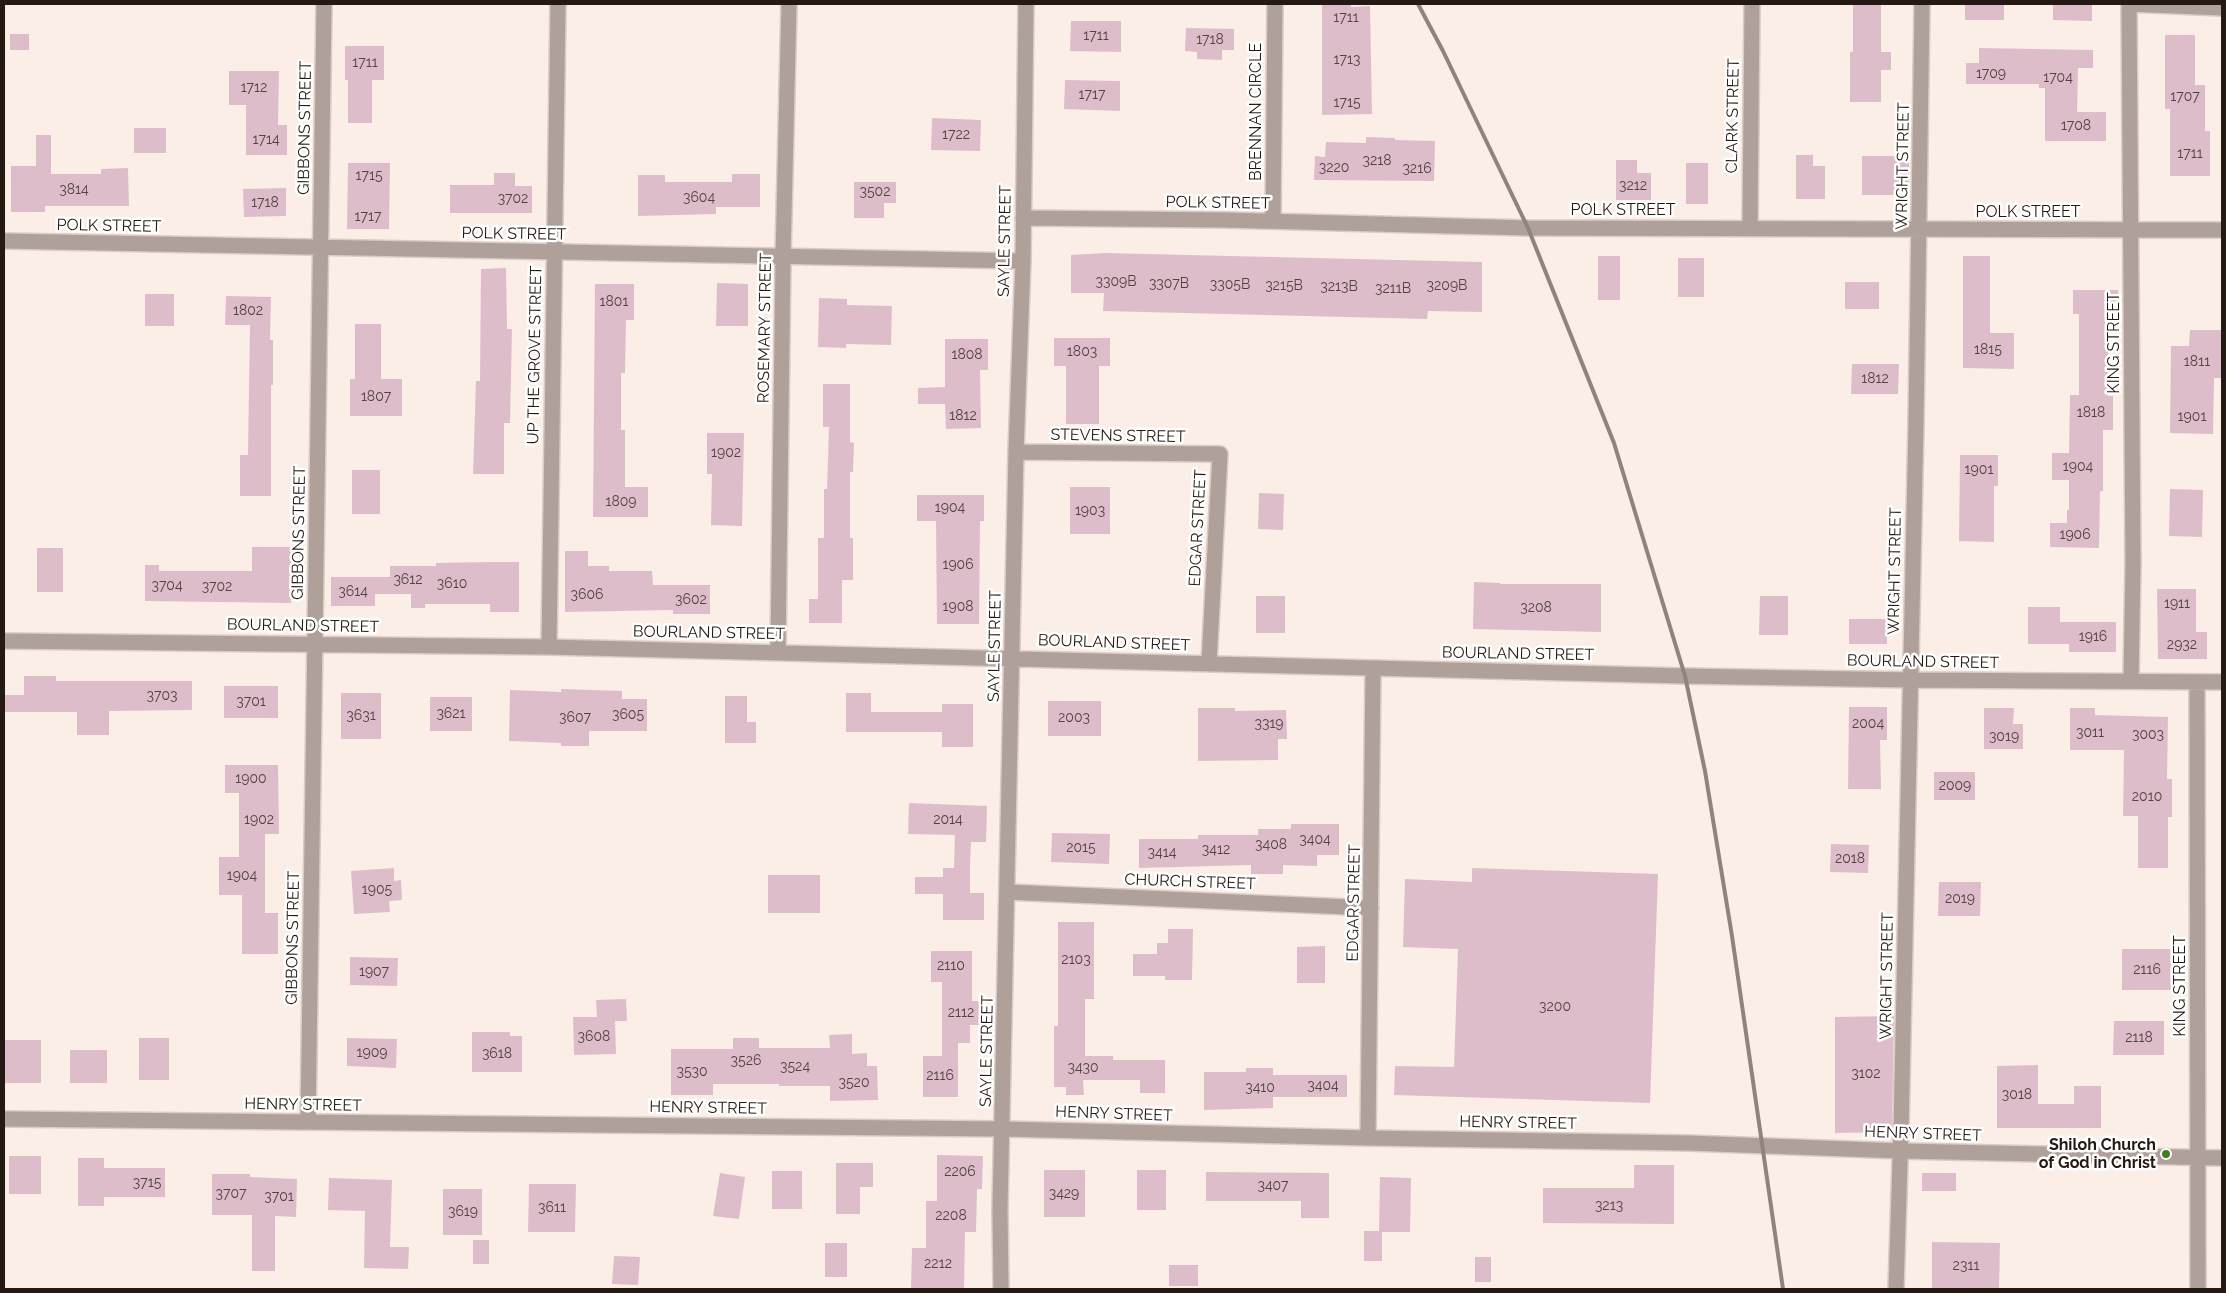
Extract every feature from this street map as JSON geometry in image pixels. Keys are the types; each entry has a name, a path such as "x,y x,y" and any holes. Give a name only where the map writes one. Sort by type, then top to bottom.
{"street":[{"name":"GIBBONS STREET","path":"308,1122 324,4"},
{"name":"UP THE GROVE STREET","path":"549,647 558,4"},
{"name":"ROSEMARY STREET","path":"778,652 788,4"},
{"name":"SAYLE STREET","path":"1001,1289 1000,1209 1016,452 1023,261 1026,4"},
{"name":"BRENNAN CIRCLE","path":"1273,221 1275,4"},
{"name":"CLARK STREET","path":"1750,228 1752,4"},
{"name":"WRIGHT STREET","path":"1896,1289 1901,1151 1911,680 1920,230 1922,4"},
{"path":"2130,4 2222,8"},
{"name":"KING STREET","path":"2130,4 2133,565 2131,681"},
{"name":"POLK STREET","path":"1023,218 1273,221 1528,228 2222,230"},
{"name":"POLK STREET","path":"4,242 1023,261"},
{"name":"STEVENS STREET","path":"1016,452 1220,454"},
{"name":"EDGAR STREET","path":"1209,664 1220,454"},
{"name":"BOURLAND STREET","path":"4,641 549,647 1911,680 2222,682"},
{"name":"EDGAR STREET","path":"1368,1138 1373,668"},
{"name":"KING STREET","path":"2197,682 2198,1289"},
{"name":"CHURCH STREET","path":"1007,892 1371,908"},
{"name":"HENRY STREET","path":"4,1118 1003,1129 1368,1138 1688,1143 1901,1151 2222,1158"}],"building":[{"path":"1322,4 1351,4 1351,7 1370,6 1372,114 1322,115"},
{"path":"1853,4 1881,4 1881,52 1891,52 1891,70 1881,70 1881,102 1850,102 1850,52 1853,52"},
{"path":"1965,4 2004,4 2004,20 1965,20"},
{"path":"2053,4 2092,4 2092,21 2053,20"},
{"path":"1071,21 1121,21 1121,52 1070,51"},
{"path":"1186,28 1234,29 1234,50 1222,50 1222,60 1197,59 1197,52 1185,51"},
{"path":"10,34 29,34 29,50 10,50"},
{"path":"2165,35 2195,35 2195,85 2205,85 2205,131 2210,131 2210,176 2170,176 2170,109 2165,109"},
{"path":"345,46 384,46 384,80 372,80 372,123 348,123 348,80 345,80"},
{"path":"1979,48 2093,50 2093,68 2078,68 2077,112 2106,112 2106,141 2045,141 2045,88 2039,88 2039,84 1966,84 1966,63 1979,63"},
{"path":"229,71 279,71 278,125 287,125 287,155 246,155 246,105 229,105"},
{"path":"1065,80 1120,81 1120,111 1064,109"},
{"path":"932,118 981,120 980,151 931,150"},
{"path":"134,128 166,128 166,153 134,153"},
{"path":"36,135 51,135 51,174 101,174 101,169 128,168 129,206 45,206 45,212 11,212 11,166 36,166"},
{"path":"1366,137 1435,141 1434,181 1314,180 1315,156 1325,157 1326,142 1366,143"},
{"path":"1796,155 1813,155 1813,166 1825,166 1825,199 1796,199"},
{"path":"1862,156 1909,156 1909,195 1862,195"},
{"path":"1616,160 1637,160 1637,173 1651,173 1651,200 1616,200"},
{"path":"348,163 390,163 389,229 347,229"},
{"path":"1686,163 1708,163 1708,204 1686,204"},
{"path":"494,173 515,173 515,186 532,186 532,213 450,213 450,185 494,185"},
{"path":"732,174 760,174 760,207 716,207 716,214 638,216 638,175 665,175 665,182 732,182"},
{"path":"854,182 896,182 896,203 884,203 884,218 854,218"},
{"path":"286,188 286,216 244,217 243,189"},
{"path":"1105,253 1482,262 1482,312 1428,311 1427,319 1103,311 1104,293 1071,293 1071,255"},
{"path":"1598,256 1620,256 1620,300 1598,300"},
{"path":"1963,256 1990,256 1990,333 2014,333 2014,369 1963,368"},
{"path":"1678,258 1704,258 1704,297 1678,297"},
{"path":"506,268 507,329 512,329 510,423 504,423 504,474 473,474 476,381 480,381 481,269"},
{"path":"1845,282 1879,282 1879,309 1845,309"},
{"path":"717,283 748,284 748,326 716,326"},
{"path":"595,284 634,284 634,320 626,320 625,373 621,373 621,430 625,430 625,487 648,487 648,517 593,517"},
{"path":"2073,290 2118,290 2118,314 2108,314 2108,396 2113,396 2113,430 2103,430 2103,491 2100,491 2099,548 2050,547 2050,523 2067,523 2067,510 2069,510 2069,480 2052,480 2052,453 2069,453 2070,395 2079,395 2079,314 2073,314"},
{"path":"145,294 174,294 174,326 145,326"},
{"path":"226,296 271,297 270,340 273,340 273,385 271,385 271,496 240,496 240,455 248,455 250,325 225,325"},
{"path":"819,298 847,299 847,305 892,306 891,345 846,344 846,348 818,347"},
{"path":"355,324 381,324 381,379 402,379 402,416 350,416 350,379 355,379"},
{"path":"2190,330 2222,330 2222,378 2214,378 2213,434 2170,433 2171,346 2189,346"},
{"path":"1054,338 1110,338 1110,366 1099,366 1099,424 1066,424 1066,366 1054,366"},
{"path":"945,339 988,339 988,370 980,370 981,428 946,429 945,404 918,404 918,388 945,387"},
{"path":"1852,364 1899,364 1898,394 1851,394"},
{"path":"823,384 850,384 850,442 854,443 853,472 850,472 850,538 853,538 853,580 842,580 842,623 809,623 809,599 818,599 818,538 824,538 824,489 827,489 829,427 823,427"},
{"path":"707,433 744,433 742,526 711,525 712,474 707,474"},
{"path":"1960,455 1998,455 1998,486 1994,486 1994,542 1959,541"},
{"path":"352,470 380,470 380,514 352,514"},
{"path":"1070,487 1110,487 1110,534 1070,534"},
{"path":"2170,489 2203,490 2202,537 2169,536"},
{"path":"1259,493 1284,494 1283,530 1258,529"},
{"path":"917,495 984,495 984,521 980,521 979,624 937,624 936,521 917,521"},
{"path":"252,547 291,547 291,603 145,601 145,565 159,565 159,571 252,571"},
{"path":"37,548 63,548 63,592 37,592"},
{"path":"565,551 588,551 588,566 609,566 609,571 652,571 653,585 710,585 710,614 673,614 673,610 565,612"},
{"path":"519,562 519,612 490,612 490,604 425,604 425,608 411,608 411,594 375,594 375,606 331,606 331,577 390,577 390,566 436,566 436,563"},
{"path":"1474,582 1500,584 1601,584 1601,632 1473,629"},
{"path":"2157,589 2196,589 2196,632 2207,632 2207,659 2158,659"},
{"path":"1256,596 1285,596 1285,633 1256,633"},
{"path":"1760,596 1788,596 1788,635 1759,635"},
{"path":"2028,607 2060,607 2060,622 2116,622 2116,652 2069,652 2069,644 2028,644"},
{"path":"1849,619 1887,619 1887,644 1849,644"},
{"path":"24,676 56,676 56,681 192,681 192,710 109,711 109,735 77,735 77,712 4,712 4,695 24,695"},
{"path":"224,686 278,686 278,718 224,718"},
{"path":"561,689 622,691 622,699 647,699 647,731 589,731 589,746 561,746 561,743 509,741 510,690 561,692"},
{"path":"341,693 381,693 381,739 341,739"},
{"path":"846,693 871,693 871,712 942,712 942,704 973,704 973,747 942,747 942,732 846,732"},
{"path":"725,696 747,696 747,722 756,722 756,743 725,743"},
{"path":"430,697 472,697 472,731 430,731"},
{"path":"1048,701 1101,701 1101,736 1048,736"},
{"path":"1849,707 1887,707 1887,740 1880,740 1881,789 1848,789"},
{"path":"1198,708 1235,708 1235,711 1286,710 1287,739 1278,739 1278,760 1198,761"},
{"path":"1984,708 2014,708 2013,724 2023,724 2023,749 1984,749"},
{"path":"2070,708 2095,708 2095,715 2168,717 2167,779 2172,779 2172,817 2168,817 2168,868 2138,868 2138,816 2123,816 2124,750 2070,750"},
{"path":"225,765 278,765 279,834 265,834 265,913 278,913 278,954 242,954 242,895 219,895 219,857 239,857 239,793 225,793"},
{"path":"1934,772 1975,772 1975,800 1934,800"},
{"path":"909,803 987,806 986,842 971,842 970,865 970,893 984,893 984,920 943,920 943,894 915,894 915,877 943,877 943,868 954,868 955,835 908,834"},
{"path":"1291,824 1339,824 1339,855 1317,855 1317,866 1283,865 1283,874 1251,874 1251,865 1139,868 1139,839 1198,839 1198,835 1258,835 1258,829 1291,829"},
{"path":"1052,833 1110,834 1109,864 1051,862"},
{"path":"1831,844 1869,845 1868,873 1830,872"},
{"path":"394,868 394,881 401,880 402,900 389,901 390,912 354,914 351,871"},
{"path":"1472,868 1658,874 1650,1103 1394,1095 1395,1066 1454,1067 1458,949 1403,947 1405,879 1472,882"},
{"path":"768,875 820,875 820,913 768,913"},
{"path":"1939,882 1981,882 1980,916 1938,916"},
{"path":"1058,922 1094,922 1094,999 1085,999 1085,1056 1113,1056 1113,1060 1165,1060 1165,1093 1140,1093 1140,1080 1083,1080 1084,1095 1066,1095 1066,1087 1054,1087 1054,1026 1058,1026"},
{"path":"1168,929 1193,929 1192,980 1165,980 1165,976 1133,976 1133,954 1157,954 1157,943 1168,943"},
{"path":"1325,946 1325,983 1297,983 1297,947"},
{"path":"2122,949 2172,949 2172,990 2122,990"},
{"path":"931,951 972,951 972,1001 981,1001 981,1025 970,1025 970,1043 958,1043 958,1097 923,1097 923,1056 942,1056 942,982 931,982"},
{"path":"350,957 398,958 397,986 350,985"},
{"path":"626,999 627,1021 615,1021 616,1054 574,1055 573,1017 597,1017 596,1000"},
{"path":"1894,1016 1892,1132 1835,1133 1835,1017"},
{"path":"2114,1021 2164,1021 2164,1055 2113,1055"},
{"path":"472,1032 510,1032 510,1036 522,1036 522,1072 472,1072"},
{"path":"852,1034 852,1054 867,1053 867,1066 877,1066 878,1100 830,1101 830,1086 779,1086 779,1084 713,1084 713,1095 671,1095 671,1049 733,1049 733,1038 759,1038 759,1048 830,1048 829,1035"},
{"path":"139,1038 169,1038 169,1080 139,1080"},
{"path":"347,1038 397,1039 396,1068 347,1066"},
{"path":"4,1040 41,1040 41,1083 4,1083"},
{"path":"70,1050 107,1050 107,1083 70,1083"},
{"path":"2038,1065 2038,1104 2074,1104 2074,1086 2101,1086 2101,1128 1997,1128 1997,1066"},
{"path":"1246,1068 1273,1068 1273,1075 1347,1075 1347,1097 1273,1097 1273,1108 1204,1110 1204,1072 1246,1072"},
{"path":"937,1155 983,1156 982,1189 977,1189 976,1232 965,1232 964,1289 911,1289 912,1248 926,1248 926,1201 937,1201"},
{"path":"9,1156 41,1156 41,1194 9,1194"},
{"path":"78,1158 104,1158 104,1168 165,1168 165,1197 104,1197 104,1206 78,1206"},
{"path":"836,1163 873,1163 873,1187 860,1187 860,1214 836,1214"},
{"path":"1634,1165 1674,1165 1674,1224 1543,1223 1543,1188 1634,1188"},
{"path":"1044,1170 1085,1170 1085,1217 1044,1217"},
{"path":"1137,1170 1166,1170 1166,1210 1137,1210"},
{"path":"772,1171 802,1171 802,1209 772,1209"},
{"path":"1206,1172 1329,1173 1329,1218 1301,1218 1301,1201 1206,1201"},
{"path":"720,1173 745,1177 739,1219 713,1216"},
{"path":"1922,1173 1956,1173 1956,1191 1922,1191"},
{"path":"212,1174 250,1174 250,1177 297,1179 296,1217 275,1216 275,1271 252,1271 252,1215 212,1215"},
{"path":"1380,1177 1411,1178 1410,1232 1382,1232 1382,1261 1364,1261 1364,1231 1379,1231"},
{"path":"329,1178 392,1180 390,1247 409,1247 408,1269 364,1268 365,1211 328,1210"},
{"path":"529,1184 576,1184 575,1232 528,1232"},
{"path":"443,1189 482,1189 482,1235 443,1235"},
{"path":"473,1240 489,1240 489,1264 473,1264"},
{"path":"1932,1242 2000,1243 1999,1289 1932,1289"},
{"path":"825,1243 847,1243 847,1277 825,1277"},
{"path":"614,1256 640,1257 638,1285 612,1284"},
{"path":"1475,1257 1491,1257 1491,1282 1475,1282"},
{"path":"1169,1265 1198,1265 1198,1286 1169,1286"}],"railway":[{"path":"1418,4 1443,51 1528,228 1614,443 1685,676 1705,771 1732,936 1783,1289"}],"place":[{"name":"Shiloh Church of God in Christ","path":"2166,1154"}]}
